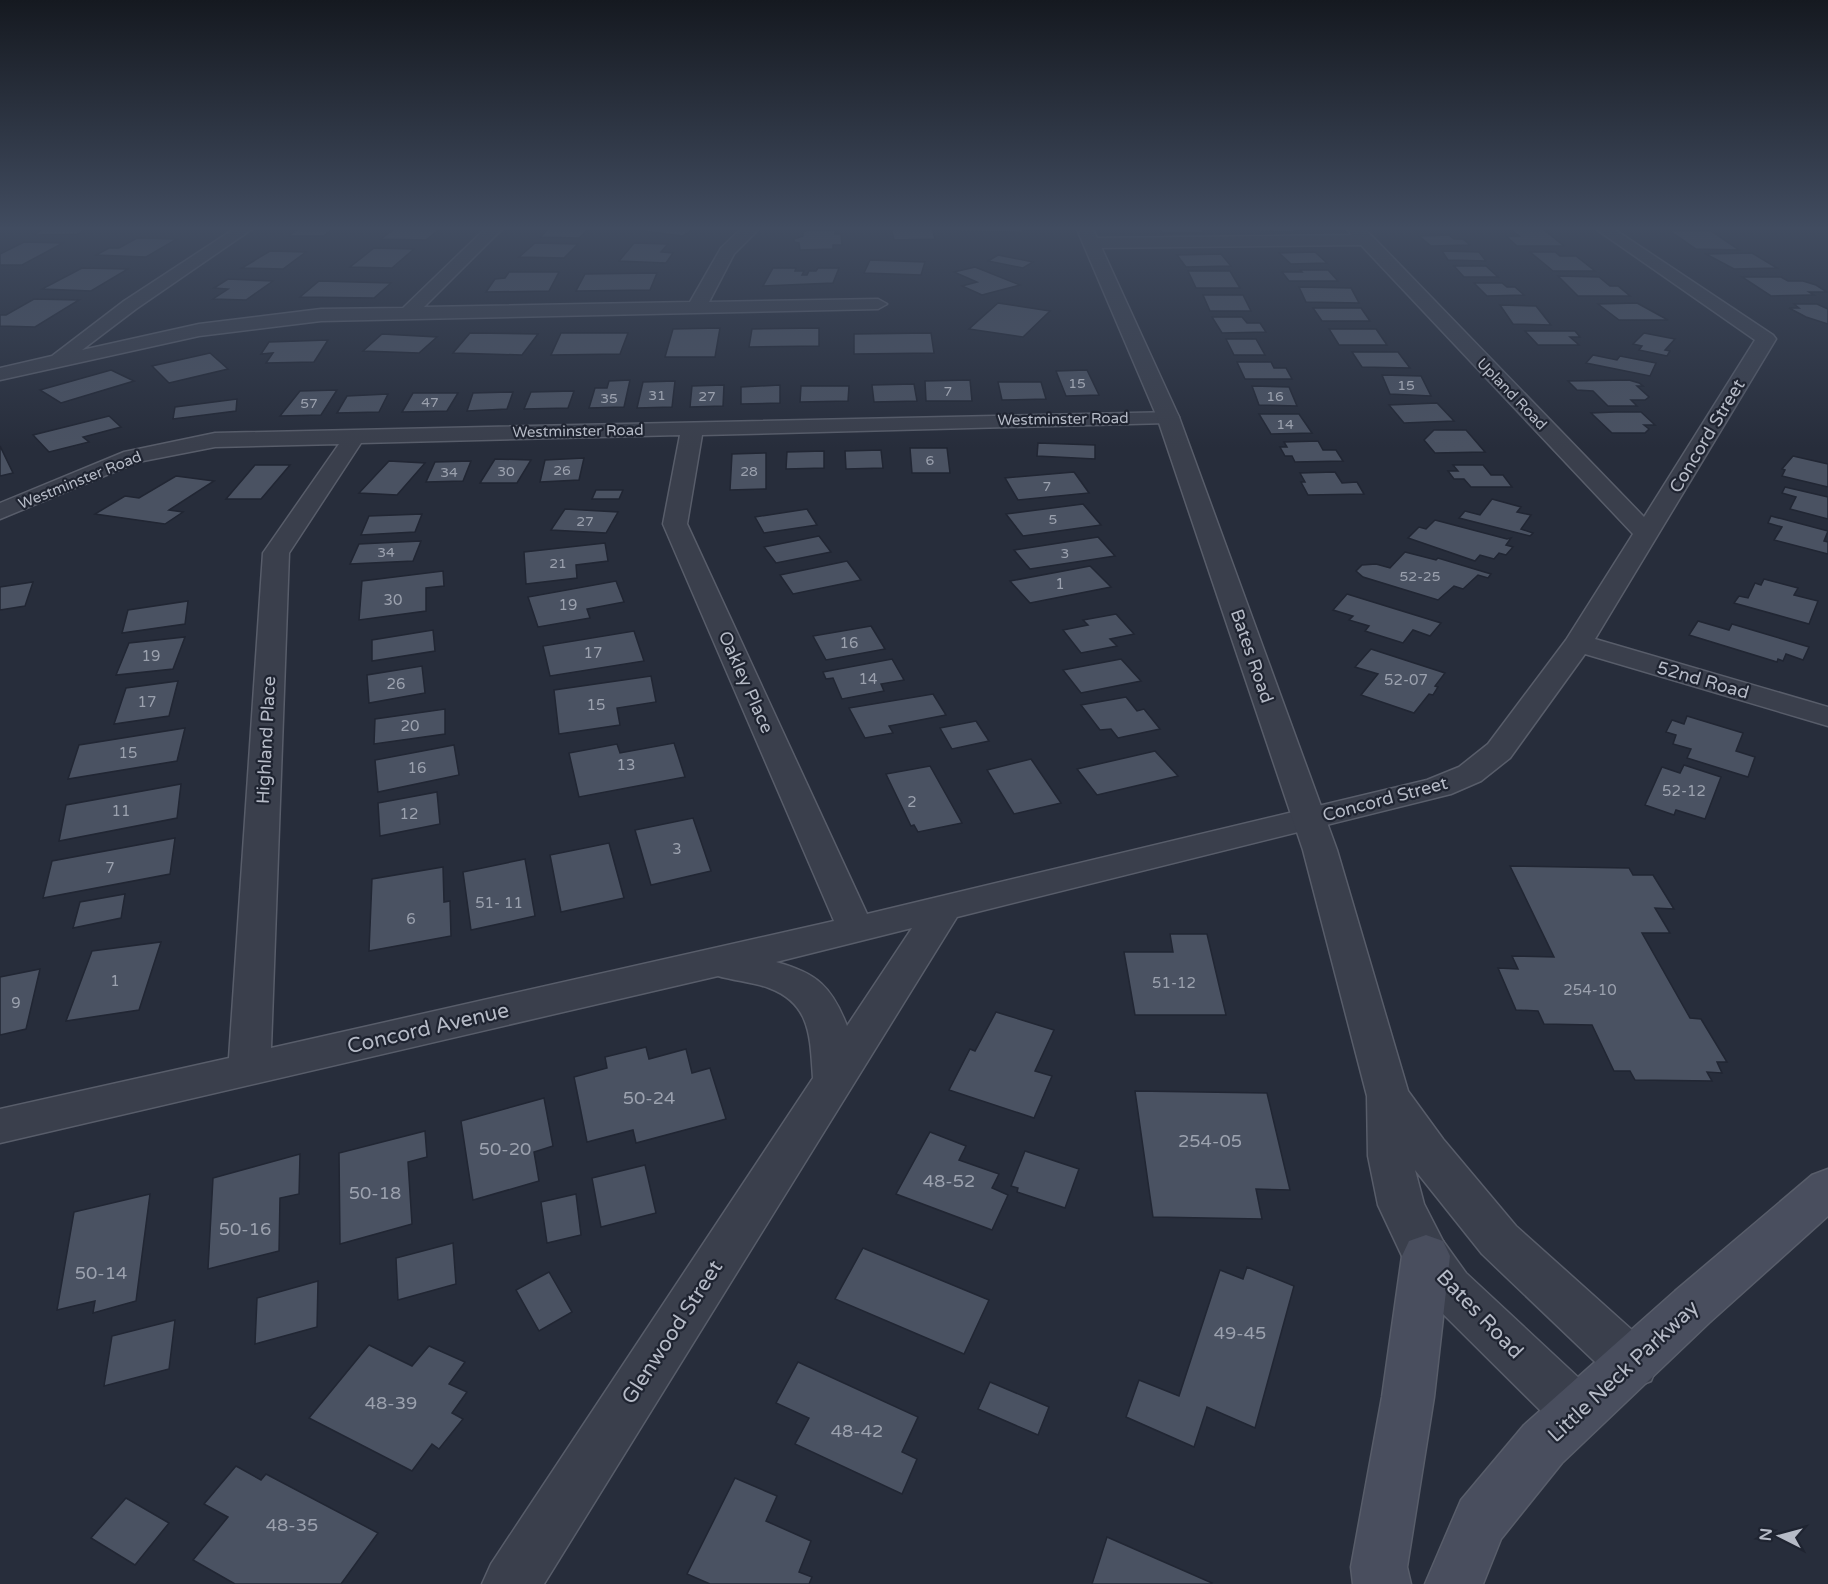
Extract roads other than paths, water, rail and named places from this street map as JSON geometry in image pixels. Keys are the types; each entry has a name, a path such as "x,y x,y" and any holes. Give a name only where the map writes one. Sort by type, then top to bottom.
{"main road":[{"name":"Little Neck Parkway","path":"1454,1584 1481,1520 1543,1444 1633,1364 1692,1307 1828,1188"},
{"path":"1382,1584 1379,1567 1408,1397 1426,1256"}],"street":[{"path":"56,361 136,301"},
{"path":"409,312 420,301"},
{"path":"697,307 700,301"},
{"name":"Bates Road","path":"1118,301 1168,417 1310,819 1388,1096 1390,1156 1401,1205 1426,1256 1449,1288 1578,1412"},
{"name":"Upland Road","path":"1425,301 1647,535"},
{"name":"Concord Street","path":"856,930 1439,788 1470,774 1499,751 1578,643 1647,535 1766,339 1710,301"},
{"path":"0,374 180,334 258,321 321,315 878,304"},
{"name":"Westminster Road","path":"0,512 113,463 175,447 233,439 1168,417"},
{"name":"Oakley Place","path":"692,428 675,524 856,930"},
{"name":"Highland Place","path":"249,1069 276,553 355,436"},
{"name":"52nd Road","path":"1578,643 1828,717"},
{"name":"Glenwood Street","path":"511,1584 945,907"},
{"name":"Concord Avenue","path":"0,1126 856,930"},
{"path":"715,963 770,972 808,990 821,1005 827,1022 834,1080"},
{"name":"Bates Road","path":"1388,1096 1427,1152 1499,1240 1633,1364"}]}
